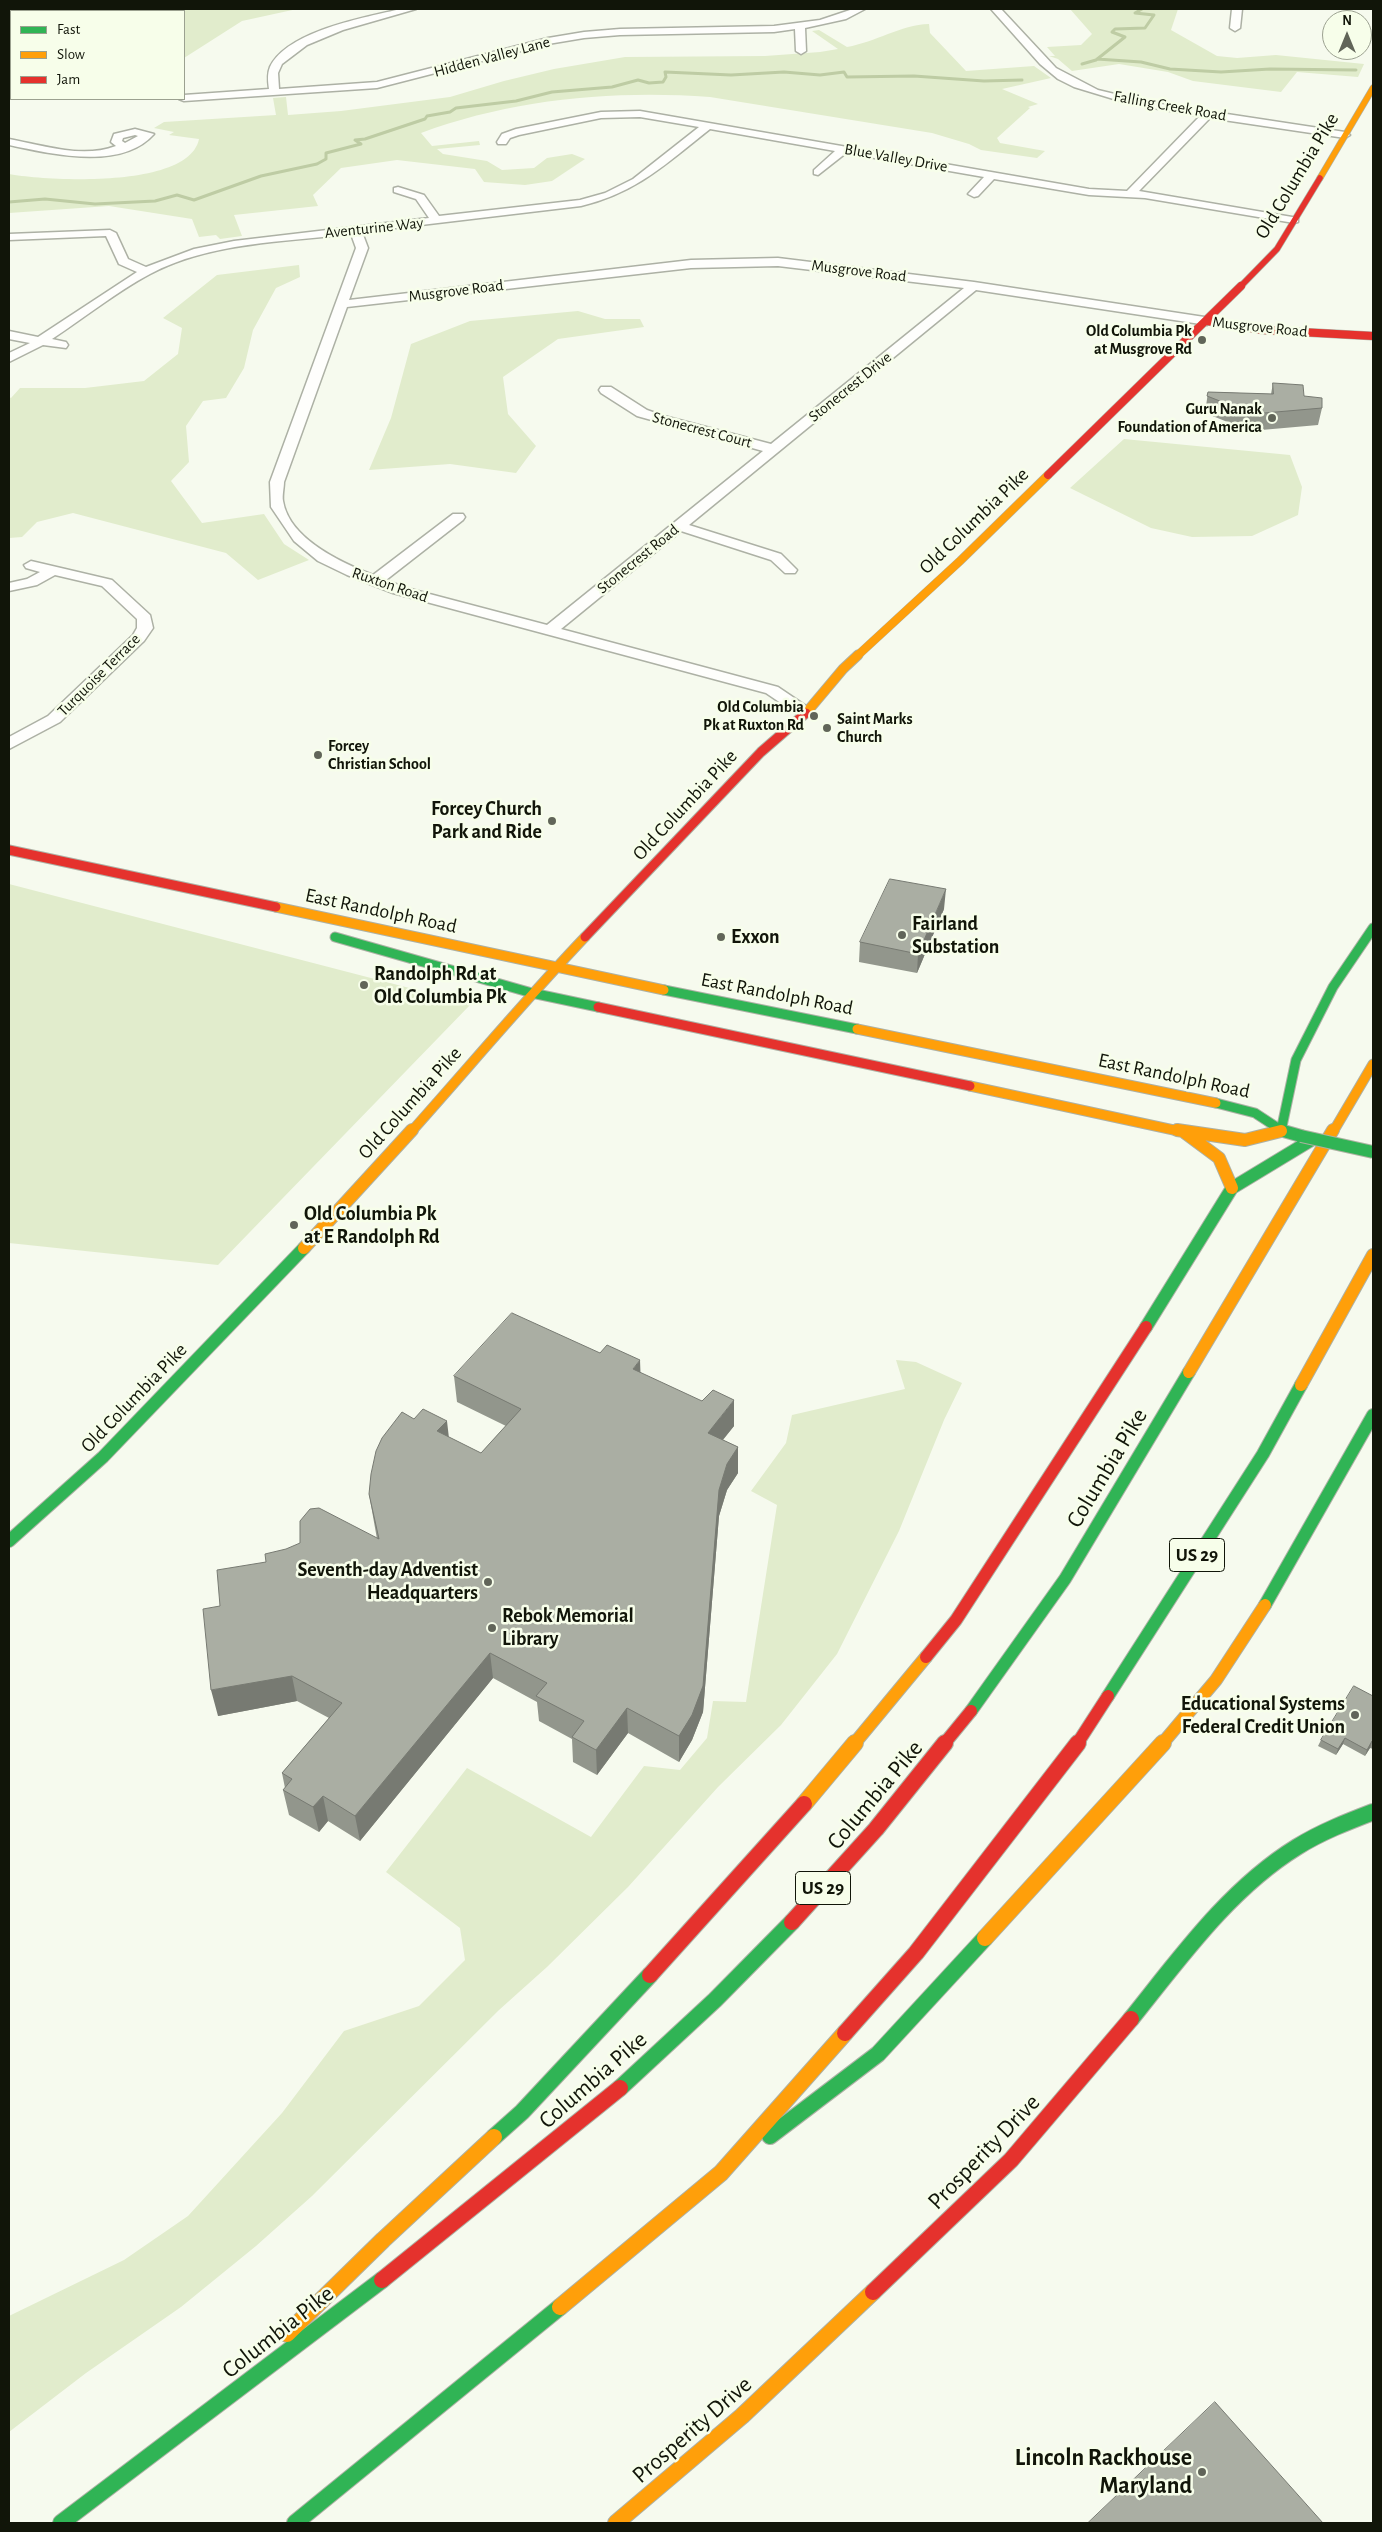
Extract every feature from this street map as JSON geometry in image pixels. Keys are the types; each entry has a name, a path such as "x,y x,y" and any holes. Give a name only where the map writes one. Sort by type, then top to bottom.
{"main road":[{"name":"Old Columbia Pike","path":"9,1541 103,1457 272,1284 467,1070 532,993 761,752 806,713 842,669 960,561 1208,321 1277,249 1373,88"},
{"name":"Musgrove Road","path":"1208,321 1263,330 1373,336"},
{"name":"East Randolph Road","path":"9,850 557,968 1231,1106 1255,1114 1281,1131"},
{"name":"East Randolph Road","path":"164,883 273,918"},
{"path":"1373,928 1333,987 1296,1060 1281,1131 1373,1152"},
{"name":"East Randolph Road","path":"327,935 532,993 1184,1132 1245,1140 1281,1131"},
{"name":"Columbia Pike","path":"61,2523 194,2424 476,2207 659,2052 752,1962 825,1887 902,1800 1011,1660 1065,1579 1373,1064"},
{"path":"1184,1132 1219,1158 1232,1188"},
{"path":"194,2424 383,2240 522,2112 684,1939 841,1761 956,1620 1099,1402 1232,1188 1313,1139"},
{"name":"US 29","path":"295,2523 474,2379 720,2173 916,1953 1079,1742 1263,1454 1373,1255"},
{"path":"720,2173 878,2054 1146,1762 1198,1701 1256,1622 1373,1415"},
{"name":"Prosperity Drive","path":"616,2523 742,2416 1011,2160 1070,2093 1226,1904 1244,1887 1290,1849 1318,1832 1373,1812"}],"street":[{"path":"274,92 272,75 278,62 298,46 351,25 411,9"},
{"name":"Hidden Valley Lane","path":"185,98 376,85 548,41 584,35 800,26 843,17 860,9"},
{"name":"Falling Creek Road","path":"996,9 1039,59 1062,77 1106,95 1149,105 1345,135"},
{"path":"1234,28 1237,9"},
{"path":"800,26 801,51"},
{"name":"Blue Valley Drive","path":"502,142 506,136 516,132 601,114 640,114 1089,192 1145,195 1294,220"},
{"path":"1129,195 1208,114"},
{"name":"Aventurine Way","path":"9,358 41,340 146,271 198,252 234,244 553,208 609,195 637,181 709,125"},
{"path":"9,142 79,154 100,154 126,148"},
{"path":"818,172 844,149"},
{"path":"974,194 992,175"},
{"path":"398,190 420,197 437,221"},
{"name":"Ruxton Road","path":"355,230 362,248 344,304 295,427 294,439 289,445 277,482 276,501 280,514 299,541 328,562 356,575 375,580 398,590 772,690 806,713"},
{"path":"9,237 95,232 110,233 123,261 146,271"},
{"name":"Musgrove Road","path":"344,304 691,264 735,262 807,264 974,286 1208,321"},
{"name":"Stonecrest Drive","path":"727,489 773,449 974,286"},
{"path":"9,335 41,340 62,346"},
{"name":"Stonecrest Court","path":"606,390 642,413 658,419 773,449"},
{"name":"Stonecrest Road","path":"549,631 727,489"},
{"path":"375,580 458,518"},
{"path":"679,526 776,557 790,570"},
{"name":"Turquoise Terrace","path":"9,744 54,719 138,638 145,628 145,618 106,583 32,565"},
{"path":"9,587 23,586 36,581 52,570"}],"green space":[{"path":"297,9 242,21 185,57 185,10 158,10"},
{"path":"1070,9 1178,9 1171,30 1217,56 1237,58 1276,55 1364,64 1358,77 1297,72 1281,92 1193,81 1168,72 1119,64 1072,71 1058,59 1049,56 1055,56 1047,47 1081,45 1092,34"},
{"path":"929,24 930,33 966,71 1034,66 1051,78 1002,89 1038,104 1028,107 1030,108 997,138 1000,143 1045,151 1037,158 981,150 969,144 932,133 710,97 674,95 600,96 527,105 491,112 421,133 432,146 479,141 480,145 437,149 443,154 487,161 502,170 534,168 547,158 572,154 585,159 552,181 525,185 484,182 475,169 397,160 341,168 313,195 318,206 234,215 242,236 220,239 216,235 199,237 192,219 109,206 9,213 9,174 53,179 114,178 145,174 170,167 190,155 199,139 169,135 174,132 154,128 164,122 276,115 273,98 286,97 288,115 341,111 450,97 554,69 625,57 765,56 820,52 838,49 812,31 819,30 847,47 858,45 908,27"},
{"path":"299,265 300,277 276,288 253,330 244,368 226,398 203,401 186,426 189,462 171,481 202,523 264,514 284,544 309,560 258,580 226,553 73,513 37,522 22,537 9,538 9,397 11,398 20,388 85,388 144,381 178,354 182,328 163,318 217,275"},
{"path":"578,311 605,319 640,319 644,327 558,339 503,377 508,414 536,446 516,473 450,464 369,470 391,418 411,344 470,321"},
{"path":"1124,439 1290,455 1302,487 1298,515 1252,536 1192,537 1151,528 1070,488"},
{"path":"9,884 471,1004 218,1265 9,1243"},
{"path":"896,1360 916,1362 962,1383 944,1420 899,1531 837,1654 781,1725 718,1787 628,1887 547,1967 499,2010 312,2196 256,2246 181,2307 86,2373 9,2432 9,2316 124,2260 188,2216 282,2113 344,2031 419,2006 465,1960 460,1928 386,1872 467,1768 591,1837 644,1766 680,1770 707,1738 713,1701 746,1702 777,1505 751,1491 786,1443 792,1415 905,1389"}],"building":[{"path":"1273,383 1303,385 1304,396 1322,398 1322,408 1253,414 1207,396 1208,392 1273,394"},
{"name":"Fairland Substation","path":"890,879 946,889 918,954 860,942"},
{"path":"512,1313 600,1353 607,1345 640,1360 633,1369 702,1401 713,1390 734,1400 708,1433 738,1447 727,1464 719,1490 703,1686 692,1715 679,1736 627,1708 596,1750 572,1737 584,1721 536,1696 547,1683 490,1653 355,1816 323,1796 313,1807 283,1790 292,1779 282,1773 342,1703 292,1676 211,1690 203,1609 220,1606 217,1570 266,1562 265,1554 286,1549 300,1543 300,1521 310,1509 319,1508 379,1539 369,1494 371,1474 376,1451 382,1438 402,1412 414,1419 423,1409 447,1421 437,1431 481,1453 521,1409 454,1376"},
{"name":"Educational Systems Federal Credit Union","path":"1354,1686 1373,1696 1373,1742 1367,1750 1345,1738 1338,1749 1321,1740"},
{"name":"Lincoln Rackhouse Maryland","path":"1215,2402 1323,2523 1088,2523"}],"waterway":[{"path":"1097,59 1125,37 1112,32 1115,29 1145,28 1154,15 1135,13 1142,9"},
{"path":"1082,64 1097,59"},
{"path":"1097,59 1141,62 1170,69 1221,72 1270,69 1356,70"},
{"path":"9,202 45,199 95,204 155,201 177,195 194,200 261,176 317,164 326,159 326,153 361,144 355,140 365,139 425,119 427,116 450,112 456,108 516,101 552,92 612,87 638,80 649,83 663,82 666,77 665,72 731,75 784,72 820,75 844,72 847,77 914,76 984,81 1022,80"}],"traffic: fast":[{"path":"1281,1131 1296,1060 1333,987 1373,928"},
{"path":"335,937 532,993 598,1007"},
{"path":"664,990 857,1029"},
{"path":"1216,1103 1255,1113 1281,1131 1301,1136"},
{"path":"1301,1136 1373,1152"},
{"path":"1146,1327 1232,1188 1313,1139"},
{"path":"9,1541 103,1457 304,1248"},
{"path":"971,1711 1065,1579 1189,1372"},
{"path":"1108,1696 1263,1454 1301,1385"},
{"path":"1265,1605 1373,1415"},
{"path":"1131,2019 1209,1924 1265,1870 1297,1847 1332,1828 1373,1812"},
{"path":"620,2088 715,2000 792,1922"},
{"path":"770,2136 878,2054 985,1938"},
{"path":"494,2137 522,2112 650,1975"},
{"path":"61,2523 382,2280"},
{"path":"295,2523 560,2307"}],"traffic: slow":[{"path":"1320,178 1373,88"},
{"path":"806,713 843,669 960,561 1048,475"},
{"path":"276,907 664,990"},
{"path":"304,1248 467,1070 532,993 585,937"},
{"path":"857,1029 1216,1103"},
{"path":"1189,1372 1373,1064"},
{"path":"970,1086 1184,1132 1245,1140 1281,1131"},
{"path":"1184,1132 1219,1158 1232,1188"},
{"path":"1301,1385 1373,1255"},
{"path":"985,1938 1178,1726 1216,1680 1250,1631 1265,1605"},
{"path":"804,1804 926,1657"},
{"path":"560,2307 721,2173 845,2033"},
{"path":"287,2334 383,2240 494,2137"},
{"path":"616,2523 742,2416 873,2292"}],"traffic: jam":[{"path":"1048,475 1207,321 1277,249 1320,178"},
{"path":"1207,321 1263,330 1373,336"},
{"path":"585,937 761,752 806,713"},
{"path":"9,850 276,907"},
{"path":"598,1007 970,1086"},
{"path":"926,1657 956,1620 1146,1327"},
{"path":"845,2033 916,1953 1079,1742 1108,1696"},
{"path":"792,1922 876,1829 971,1711"},
{"path":"650,1975 804,1804"},
{"path":"873,2292 1011,2160 1131,2019"},
{"path":"382,2280 506,2182 620,2088"}],"place":[{"name":"Old Columbia Pk at Musgrove Rd","path":"1202,340"},
{"name":"Guru Nanak Foundation of America","path":"1272,418"},
{"name":"Old Columbia Pk at Ruxton Rd","path":"814,716"},
{"name":"Saint Marks Church","path":"827,728"},
{"name":"Forcey Christian School","path":"318,755"},
{"name":"Forcey Church Park and Ride","path":"552,821"},
{"name":"Fairland Substation","path":"902,935"},
{"name":"Exxon","path":"721,937"},
{"name":"Randolph Rd at Old Columbia Pk","path":"364,985"},
{"name":"Old Columbia Pk at E Randolph Rd","path":"294,1225"},
{"name":"Seventh-day Adventist Headquarters","path":"488,1582"},
{"name":"Rebok Memorial Library","path":"492,1628"},
{"name":"Educational Systems Federal Credit Union","path":"1355,1715"},
{"name":"Lincoln Rackhouse Maryland","path":"1202,2472"}]}
